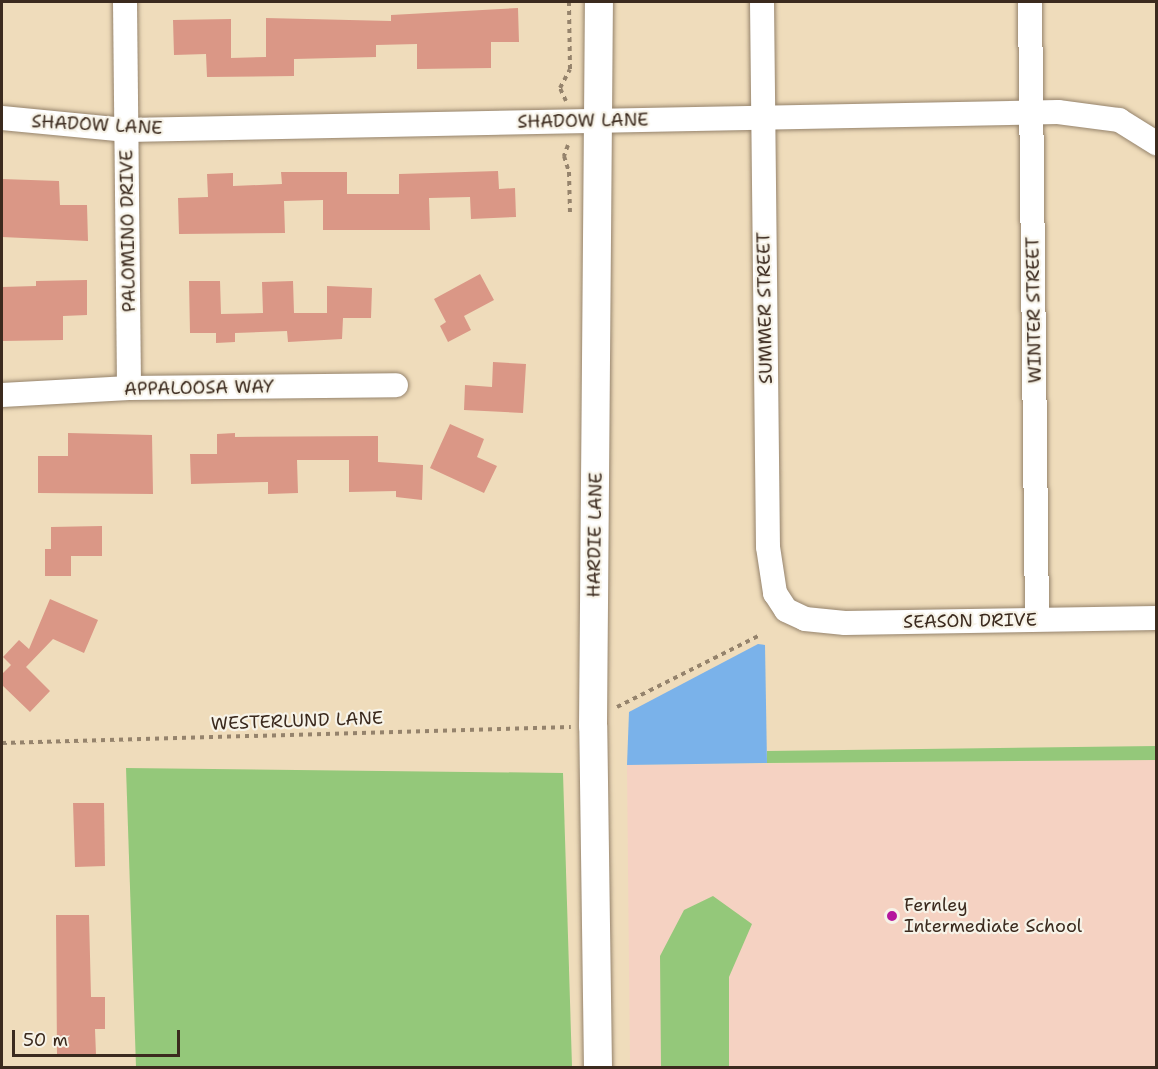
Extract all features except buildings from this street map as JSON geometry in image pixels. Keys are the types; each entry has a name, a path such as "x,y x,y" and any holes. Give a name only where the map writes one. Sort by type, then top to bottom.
{"street":[{"name":"PALOMINO DRIVE","path":"125,2 129,388"},
{"name":"HARDIE LANE","path":"598,1068 593,726 599,2"},
{"name":"SUMMER STREET","path":"762,2 768,547 774,592 786,610"},
{"name":"WINTER STREET","path":"1030,2 1037,619"},
{"name":"SHADOW LANE","path":"2,118 127,130 1080,113 1119,120 1156,143"},
{"name":"APPALOOSA WAY","path":"2,395 129,388 396,385"},
{"name":"SEASON DRIVE","path":"786,610 804,619 845,623 1156,618"}],"path":[{"path":"565,93 560,88 570,69 569,2"},
{"path":"615,708 758,636"},
{"name":"WESTERLUND LANE","path":"2,743 593,726"}],"shaded area":[{"name":"Fernley Intermediate School","path":"1156,760 1156,1067 630,1067 627,765"}],"green space":[{"path":"1156,746 1156,760 767,763 767,751"},
{"path":"126,768 563,773 572,1067 136,1067"},
{"path":"713,896 752,924 729,977 729,1067 661,1067 660,956 684,910"}],"water":[{"path":"758,644 765,645 767,763 627,765 629,712"}],"place":[{"name":"Fernley Intermediate School","path":"892,916"}]}
